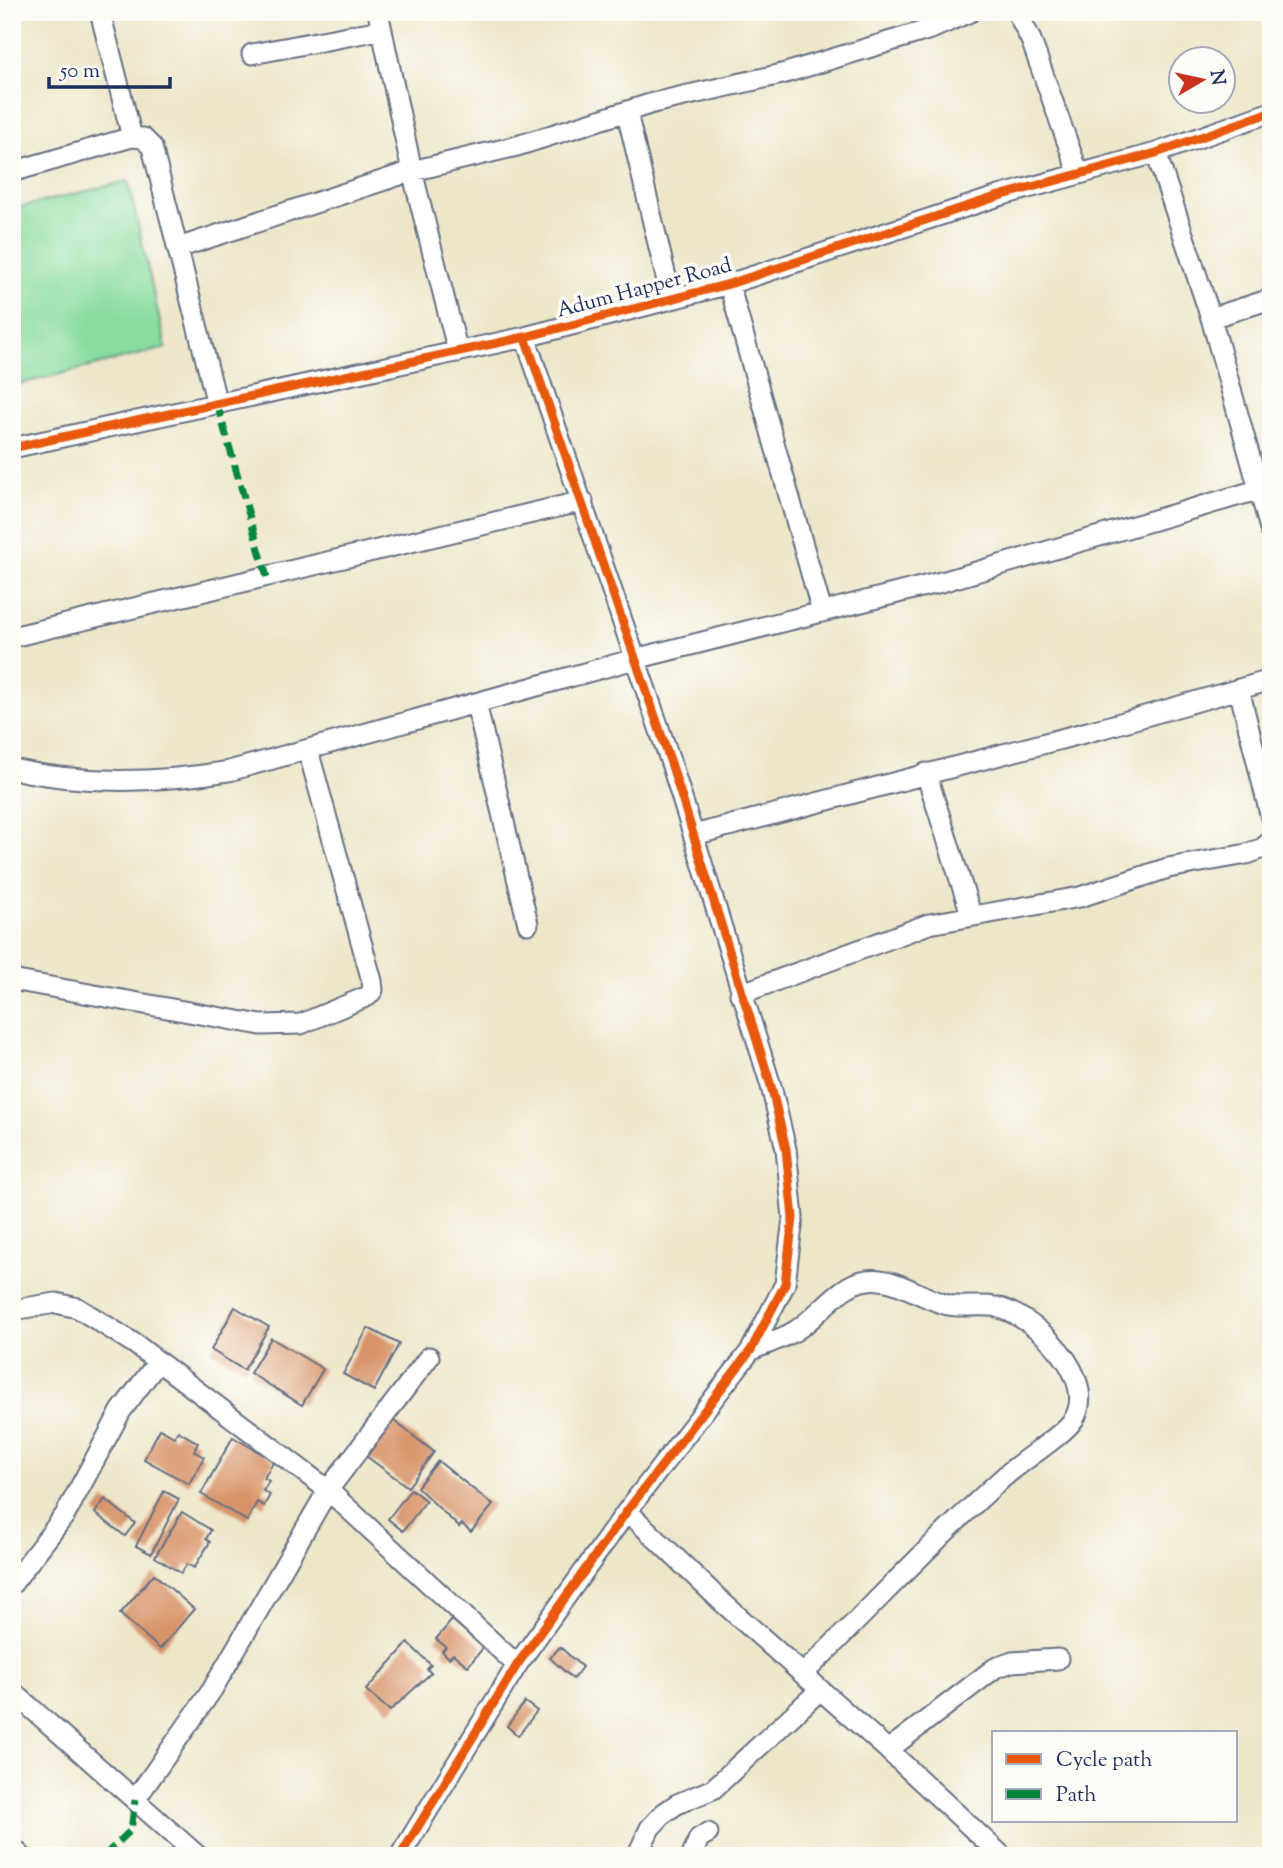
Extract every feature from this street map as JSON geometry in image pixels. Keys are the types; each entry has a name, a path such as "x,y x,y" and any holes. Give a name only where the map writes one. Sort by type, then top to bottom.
{"street":[{"path":"100,12 131,137"},
{"path":"178,247 412,171 473,158 653,103 808,67 931,29 970,12"},
{"path":"1017,12 1031,40 1078,172"},
{"path":"252,54 379,21 412,171 458,352"},
{"name":"Adum Happer Road","path":"12,448 526,337 729,284 1078,172 1156,153 1271,112"},
{"path":"626,113 671,298"},
{"path":"12,172 131,137 143,138 152,147 217,404"},
{"path":"1156,153 1265,488 1271,532"},
{"path":"729,284 822,612"},
{"path":"1211,318 1271,299"},
{"path":"400,1856 517,1665 627,1511 751,1350 785,1284 793,1217 786,1149 771,1086 740,994 694,835 526,337"},
{"path":"12,769 76,779 183,779 229,771 635,659 945,582 1265,488"},
{"path":"12,638 583,501"},
{"path":"694,835 1103,728 1271,680"},
{"path":"1239,689 1271,818"},
{"path":"476,704 528,924"},
{"path":"12,980 261,1025 301,1024 368,996 373,990 372,981 308,750"},
{"path":"926,773 971,914"},
{"path":"740,994 886,939 971,914 1080,897 1168,868 1247,854 1263,848 1271,841"},
{"path":"751,1350 794,1332 848,1286 869,1279 890,1282 947,1305 995,1307 1024,1318 1063,1356 1078,1379 1081,1404 1072,1422 1005,1476 804,1673"},
{"path":"12,1311 27,1305 56,1303 78,1308 158,1362 328,1490 517,1665"},
{"path":"135,1800 212,1690 328,1490 429,1357"},
{"path":"12,1584 65,1515 121,1410 158,1362"},
{"path":"627,1511 722,1602 804,1673 1002,1856"},
{"path":"888,1750 995,1668 1012,1662 1058,1659"},
{"path":"637,1856 650,1828 664,1813 677,1804 713,1789 820,1689"},
{"path":"12,1691 198,1856"},
{"path":"692,1856 699,1838 708,1833"},
{"path":"12,1847 20,1856"}],"green space":[{"path":"128,181 166,348 12,386 12,209"}],"building":[{"path":"235,1307 269,1327 244,1370 211,1350"},
{"path":"368,1328 399,1344 374,1391 343,1374"},
{"path":"271,1338 323,1369 302,1405 250,1373"},
{"path":"393,1420 434,1452 408,1487 366,1456"},
{"path":"160,1429 174,1437 178,1431 198,1443 194,1451 204,1457 189,1484 144,1459"},
{"path":"233,1437 274,1461 264,1478 269,1481 263,1491 270,1495 264,1506 257,1502 247,1521 201,1494"},
{"path":"438,1461 493,1505 471,1532 462,1524 459,1527 417,1487"},
{"path":"411,1489 426,1501 403,1531 388,1519"},
{"path":"164,1491 179,1499 151,1554 136,1546"},
{"path":"105,1499 135,1523 125,1536 95,1513"},
{"path":"182,1512 211,1530 206,1539 210,1542 194,1568 187,1564 181,1573 155,1557"},
{"path":"154,1574 194,1609 160,1649 120,1614"},
{"path":"452,1620 484,1647 468,1666 453,1654 449,1658 442,1651 446,1647 436,1639"},
{"path":"408,1643 431,1665 427,1669 431,1673 390,1711 366,1690"},
{"path":"560,1647 582,1667 573,1679 550,1658"},
{"path":"525,1702 537,1711 518,1736 507,1726"}],"marked path":[{"path":"217,404 267,577"},
{"path":"104,1856 131,1830 135,1800"}],"cycle path":[{"path":"12,448 525,337 729,284 999,196 1156,153 1271,112"},
{"path":"400,1856 517,1665 627,1511 751,1350 785,1284 793,1218 786,1149 771,1086 672,766 525,337"}]}
